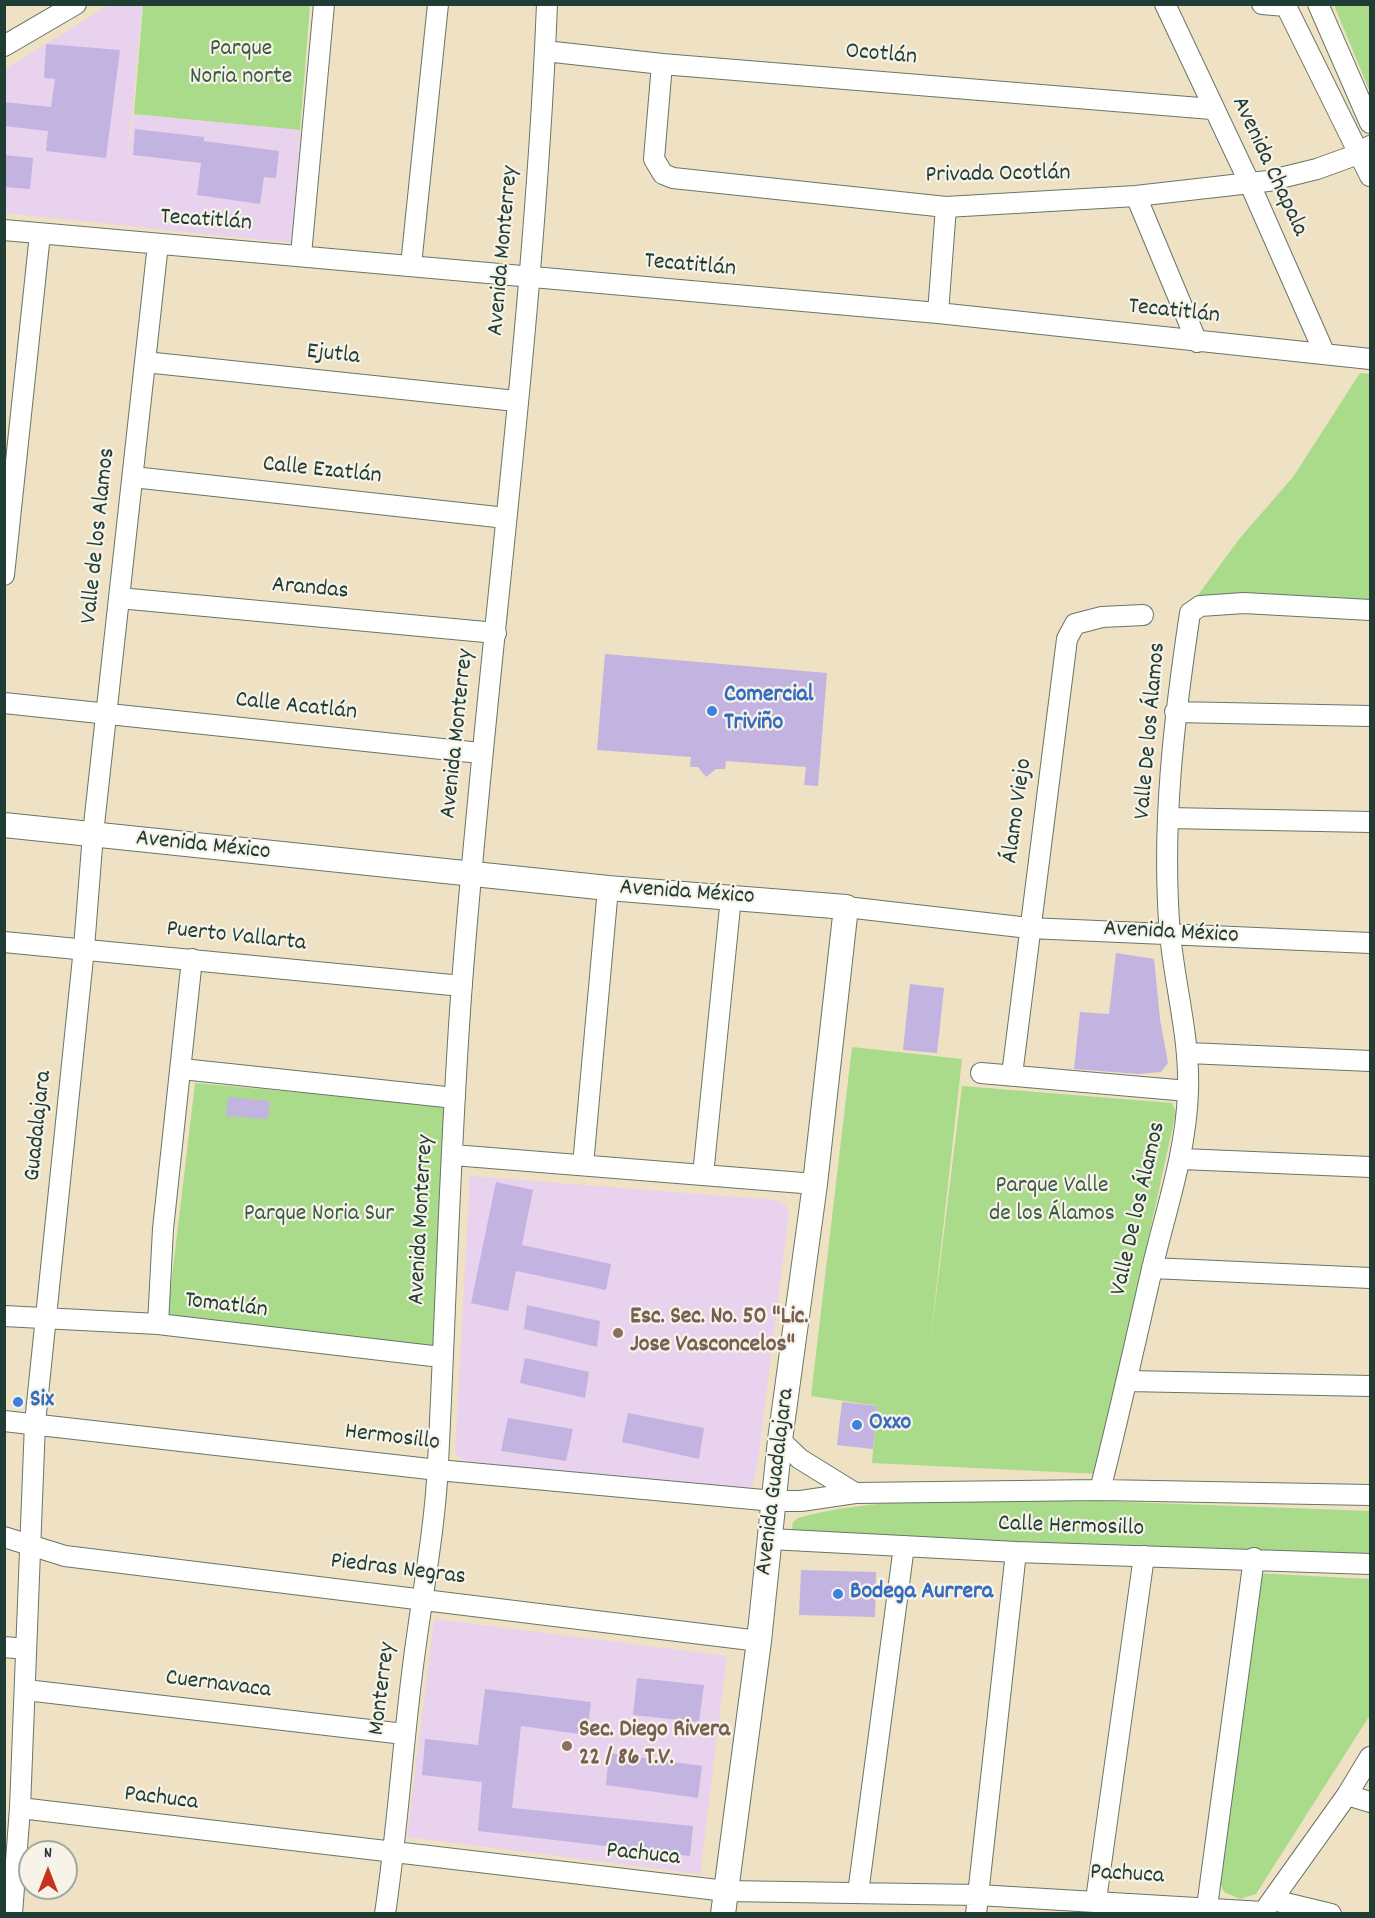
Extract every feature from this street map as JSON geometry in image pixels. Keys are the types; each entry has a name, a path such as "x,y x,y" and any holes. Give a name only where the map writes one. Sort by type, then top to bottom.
{"main road":[{"name":"Avenida México","path":"4,825 608,888 846,907"},
{"path":"796,902 822,915 828,922 837,949 839,965"},
{"name":"Avenida Guadalajara","path":"725,1902 759,1641 780,1440 815,1184 846,907"}],"street":[{"path":"4,46 76,4"},
{"path":"301,255 324,4"},
{"path":"411,265 438,4"},
{"name":"Avenida Monterrey","path":"438,1470 441,1357 462,986 480,753 496,633 516,401 531,279 547,4"},
{"name":"Avenida Chapala","path":"1165,4 1212,109 1249,182 1324,352"},
{"path":"1262,4 1286,5 1366,150 1371,176"},
{"path":"1318,4 1371,123"},
{"name":"Ocotlán","path":"545,51 662,64 1212,109"},
{"name":"Privada Ocotlán","path":"662,64 654,159 663,174 673,178 946,207 1136,196 1268,181 1317,169 1366,150"},
{"path":"1136,196 1197,342"},
{"path":"938,313 946,207"},
{"name":"Tecatitlán","path":"4,230 411,265 531,279 938,313 1197,342 1324,352 1371,359"},
{"path":"4,575 40,234"},
{"name":"Valle de los Alamos","path":"93,834 158,244"},
{"name":"Ejutla","path":"146,362 516,401"},
{"name":"Calle Ezatlán","path":"133,477 506,518"},
{"name":"Arandas","path":"119,598 496,633"},
{"name":"Valle De los Álamos","path":"1100,1490 1128,1381 1152,1268 1182,1159 1188,1091 1188,1053 1170,934 1168,818 1175,712 1190,613 1200,606 1244,603 1371,610"},
{"name":"Álamo Viejo","path":"1012,1075 1067,639 1075,624 1102,616 1143,615"},
{"name":"Calle Acatlán","path":"4,703 480,753"},
{"path":"1175,712 1371,716"},
{"path":"1168,818 1371,822"},
{"name":"Guadalajara","path":"12,1914 9,1875 20,1808 13,1759 26,1690 35,1423 84,948 93,834"},
{"path":"583,1166 608,888"},
{"path":"703,1175 732,897"},
{"name":"Avenida México","path":"846,907 1029,928 1371,943"},
{"name":"Puerto Vallarta","path":"4,942 462,986"},
{"path":"158,1324 163,1229 182,1069 192,959"},
{"path":"1188,1053 1371,1061"},
{"path":"182,1069 455,1098"},
{"path":"981,1073 1188,1091"},
{"path":"453,1155 815,1184"},
{"path":"1182,1159 1371,1167"},
{"path":"1152,1268 1371,1278"},
{"name":"Tomatlán","path":"4,1316 158,1324 441,1357"},
{"path":"1128,1381 1371,1386"},
{"name":"Hermosillo","path":"4,1421 438,1470 774,1501"},
{"path":"780,1440 800,1459 855,1492"},
{"name":"Monterrey","path":"385,1914 394,1854 404,1734 438,1470"},
{"name":"Calle Hermosillo","path":"774,1501 801,1501 855,1492 1100,1490 1371,1495"},
{"name":"Piedras Negras","path":"4,1538 65,1556 759,1641"},
{"name":"Calle Hermosillo","path":"770,1539 1016,1552 1254,1558 1371,1564"},
{"path":"858,1893 904,1546"},
{"path":"977,1904 1016,1552"},
{"path":"1096,1900 1144,1556"},
{"path":"1207,1907 1254,1558"},
{"path":"4,1647 26,1648"},
{"name":"Cuernavaca","path":"26,1690 404,1734"},
{"path":"1266,1909 1347,1795 1371,1757"},
{"path":"1347,1795 1371,1802"},
{"name":"Pachuca","path":"20,1808 394,1854 725,1902 858,1893 977,1904 1096,1900 1331,1914"}],"shaded area":[{"path":"109,5 142,5 128,157 134,114 300,130 292,243 5,213 5,69"},
{"name":"Esc. Sec. No. 50 \"Lic. Jose Vasconcelos\"","path":"470,1176 775,1200 785,1205 789,1213 758,1460 753,1485 747,1492 464,1461 455,1453"},
{"name":"Sec. Diego Rivera 22 / 86 T.V.","path":"434,1619 727,1656 700,1874 407,1837"}],"green space":[{"name":"Parque Noria norte","path":"143,5 310,5 300,130 134,114"},
{"path":"1334,5 1370,5 1370,92"},
{"path":"1360,373 1370,374 1370,599 1195,599 1240,538 1293,477"},
{"name":"Parque Valle de los Álamos","path":"852,1047 962,1059 930,1345 962,1086 1172,1103 1176,1112 1099,1474 872,1463 877,1406 811,1396"},
{"name":"Parque Noria Sur","path":"195,1083 449,1106 433,1353 167,1319"},
{"path":"948,1500 1099,1501 1370,1511 1370,1560 791,1534 793,1522 798,1518 872,1505"},
{"path":"1254,1573 1370,1579 1370,1715 1256,1894 1240,1899 1224,1892 1220,1883"}],"building":[{"path":"46,44 120,50 106,158 46,151 48,131 4,126 4,102 51,107 55,79 44,78"},
{"path":"135,129 204,137 204,141 279,151 276,178 264,177 260,204 197,195 201,163 133,155"},
{"path":"4,155 33,158 30,189 4,187"},
{"name":"Comercial Triviño","path":"605,654 827,673 818,786 804,785 806,767 726,761 725,769 716,769 706,777 698,767 690,767 691,757 597,750"},
{"path":"1116,953 1154,959 1160,1019 1168,1063 1161,1072 1139,1074 1074,1069 1080,1012 1109,1014"},
{"path":"910,984 944,988 937,1053 903,1050"},
{"path":"228,1097 270,1101 268,1119 226,1116"},
{"path":"496,1182 533,1190 522,1245 611,1264 606,1290 516,1271 508,1311 471,1303"},
{"path":"527,1305 600,1321 597,1347 524,1329"},
{"path":"525,1358 589,1372 585,1398 520,1383"},
{"name":"Oxxo","path":"842,1402 877,1406 873,1449 837,1445"},
{"path":"628,1413 704,1428 699,1459 622,1442"},
{"path":"508,1418 573,1429 566,1461 501,1451"},
{"name":"Bodega Aurrera","path":"801,1570 876,1572 875,1617 799,1615"},
{"path":"637,1678 704,1685 699,1722 633,1715"},
{"path":"485,1689 591,1702 587,1735 521,1726 512,1808 693,1826 690,1856 478,1831 482,1782 422,1775 425,1739 478,1745"},
{"path":"609,1753 702,1766 698,1798 606,1785"}],"place":[{"name":"Comercial Triviño","path":"712,711"},
{"name":"Esc. Sec. No. 50 \"Lic. Jose Vasconcelos\"","path":"618,1333"},
{"name":"Six","path":"18,1402"},
{"name":"Oxxo","path":"857,1425"},
{"name":"Bodega Aurrera","path":"838,1594"},
{"name":"Sec. Diego Rivera 22 / 86 T.V.","path":"567,1746"}]}
